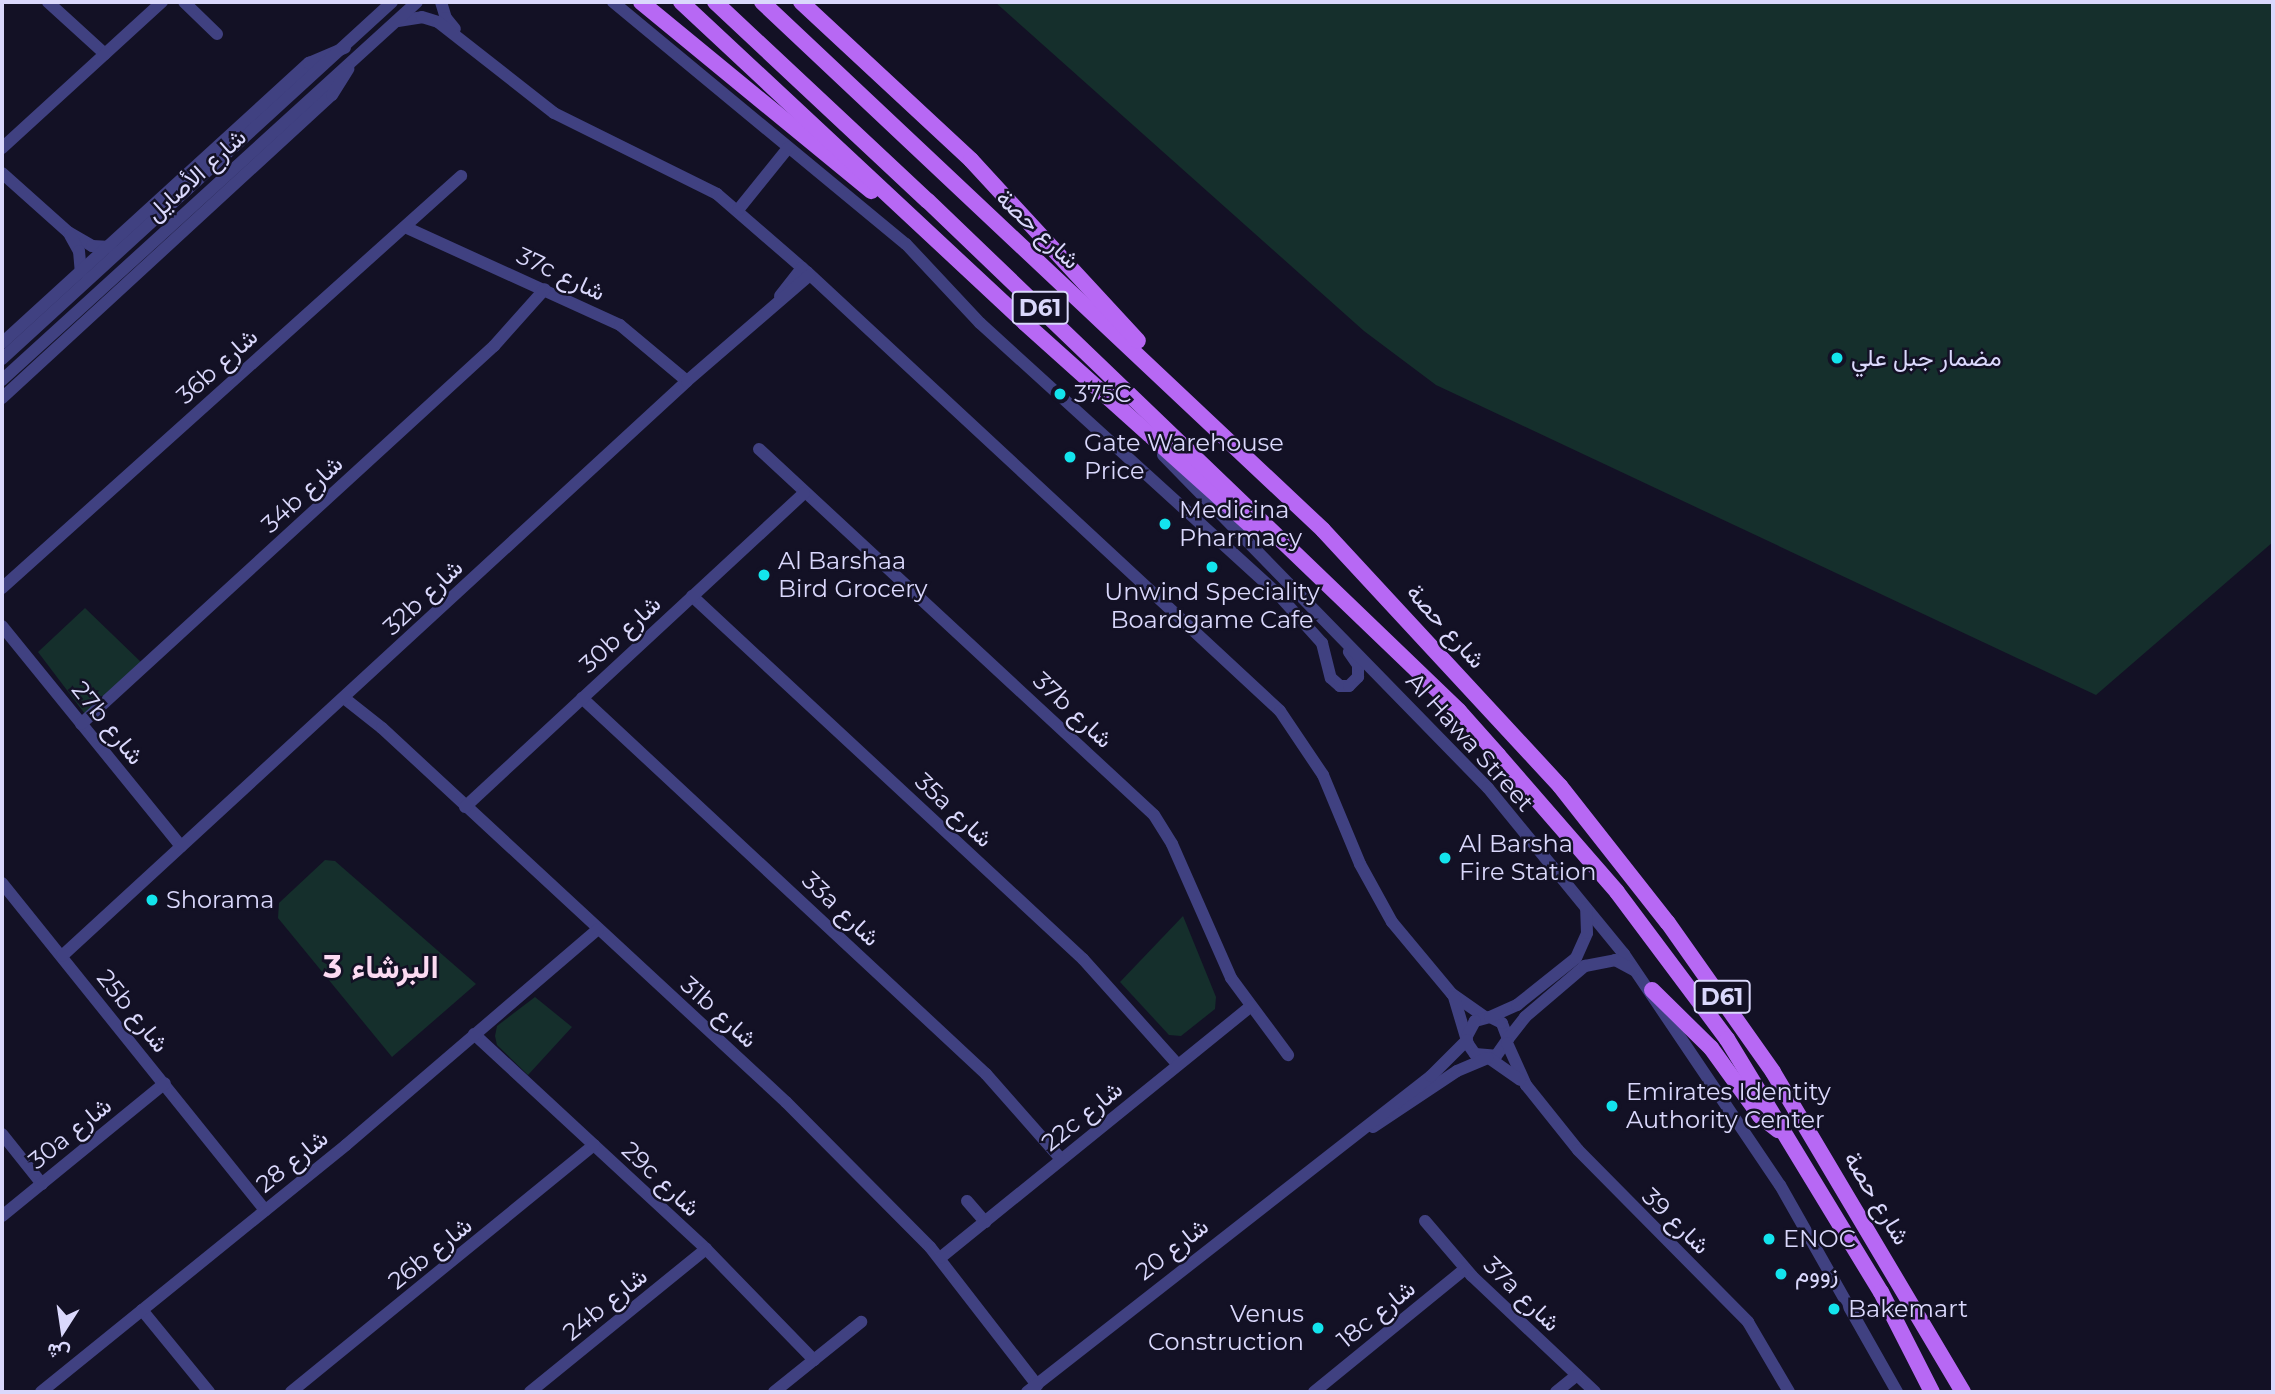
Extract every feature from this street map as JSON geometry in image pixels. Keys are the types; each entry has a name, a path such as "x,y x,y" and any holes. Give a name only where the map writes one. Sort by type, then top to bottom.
{"main road":[{"path":"640,2 831,161 917,223"},
{"name":"D61","path":"681,2 917,223"},
{"name":"شارع حصة","path":"715,2 1459,711 1617,892 1727,1039 1881,1292 1932,1392"},
{"name":"شارع حصة","path":"762,2 1177,390 1418,628 1624,866 1711,982 1806,1123 1963,1392"},
{"path":"801,2 1045,236 1177,390"},
{"name":"شارع حصة","path":"917,223 1318,585 1362,618"},
{"path":"1648,985 1711,1048 1767,1124 1785,1135"}],"street":[{"path":"48,2 104,54"},
{"path":"2,148 162,2"},
{"path":"184,2 217,34"},
{"name":"شارع الأصايل","path":"2,359 345,48 383,7 392,2"},
{"path":"2,380 72,323 332,95 350,64 417,2"},
{"path":"441,2 449,23 474,50"},
{"path":"613,2 892,231 973,317 1143,475 1258,576 1322,643 1333,682 1353,684 1359,673 1354,658 1297,595"},
{"path":"398,20 433,20 554,113 695,181 738,210 806,271 1280,711 1323,775 1378,900 1452,994 1487,1017 1502,1023 1507,1041"},
{"path":"2,343 309,63 345,48"},
{"path":"738,210 788,148"},
{"path":"2,173 68,232 86,244 109,247 127,244"},
{"name":"36b شارع","path":"2,588 461,176"},
{"name":"37c شارع","path":"405,226 545,289 631,332 687,382"},
{"path":"68,232 79,251 81,272"},
{"name":"32b شارع","path":"58,951 95,924 181,846 778,300 806,271"},
{"name":"34b شارع","path":"81,724 494,345 545,289"},
{"path":"2,398 72,323"},
{"name":"Al Hawa Street","path":"1153,436 1174,467 1297,595 1377,671 1488,789 1648,985 1780,1185 1897,1392"},
{"name":"37b شارع","path":"759,449 1154,815 1172,844 1223,963 1288,1055"},
{"name":"30b شارع","path":"465,807 804,493"},
{"name":"35a شارع","path":"692,596 1083,959 1178,1065"},
{"name":"27b شارع","path":"2,626 181,846"},
{"name":"31b شارع","path":"348,694 465,807 786,1102 940,1258 1010,1344 1036,1385"},
{"name":"33a شارع","path":"582,698 986,1074 1061,1159"},
{"name":"25b شارع","path":"2,883 268,1207"},
{"path":"1467,1038 1475,1021 1525,1000 1576,958 1587,933 1586,908"},
{"name":"شارع 28","path":"41,1392 474,1034 594,926"},
{"path":"1452,994 1475,1054 1488,1058 1500,1054 1525,1017 1585,966 1615,960 1648,985"},
{"name":"22c شارع","path":"940,1258 1251,1006"},
{"name":"29c شارع","path":"474,1034 706,1249 814,1360"},
{"name":"شارع 20","path":"1036,1385 1442,1067 1467,1038"},
{"name":"شارع 39","path":"1507,1041 1526,1085"},
{"name":"شارع 39","path":"1488,1058 1526,1085 1613,1188 1740,1312 1789,1392"},
{"name":"شارع 20","path":"1345,1143 1413,1104 1457,1071 1488,1058"},
{"name":"30a شارع","path":"2,1216 166,1083"},
{"path":"2,1134 42,1184"},
{"name":"26b شارع","path":"291,1392 594,1145"},
{"path":"967,1201 985,1222"},
{"name":"37a شارع","path":"1426,1221 1465,1269 1595,1392"},
{"name":"24b شارع","path":"530,1392 706,1249"},
{"name":"18c شارع","path":"1314,1392 1465,1269"},
{"path":"142,1310 209,1392"},
{"path":"774,1392 861,1322"},
{"path":"1556,1392 1577,1375"}],"green space":[{"name":"مضمار جبل علي","path":"995,2 2273,2 2273,542 2096,695 1436,385 1364,331"},
{"path":"85,608 143,664 85,714 38,652"},
{"path":"325,860 335,861 476,984 392,1057 278,918 279,903"},
{"path":"1183,916 1216,997 1215,1009 1181,1036 1169,1035 1120,982"},
{"path":"535,997 572,1027 528,1075 497,1045 495,1036 497,1026"}],"place":[{"name":"مضمار جبل علي","path":"1837,358"},
{"name":"375C","path":"1060,394"},
{"name":"Gate Warehouse Price","path":"1070,457"},
{"name":"Medicina Pharmacy","path":"1165,524"},
{"name":"Unwind Speciality Boardgame Cafe","path":"1212,567"},
{"name":"Al Barshaa Bird Grocery","path":"764,575"},
{"name":"Al Barsha Fire Station","path":"1445,858"},
{"name":"Shorama","path":"152,900"},
{"name":"Emirates Identity Authority Center","path":"1612,1106"},
{"name":"ENOC","path":"1769,1239"},
{"name":"زووم","path":"1781,1274"},
{"name":"Bakemart","path":"1834,1309"},
{"name":"Venus Construction","path":"1318,1328"}],"district":[{"name":"البرشاء 3","path":"381,967"}]}
